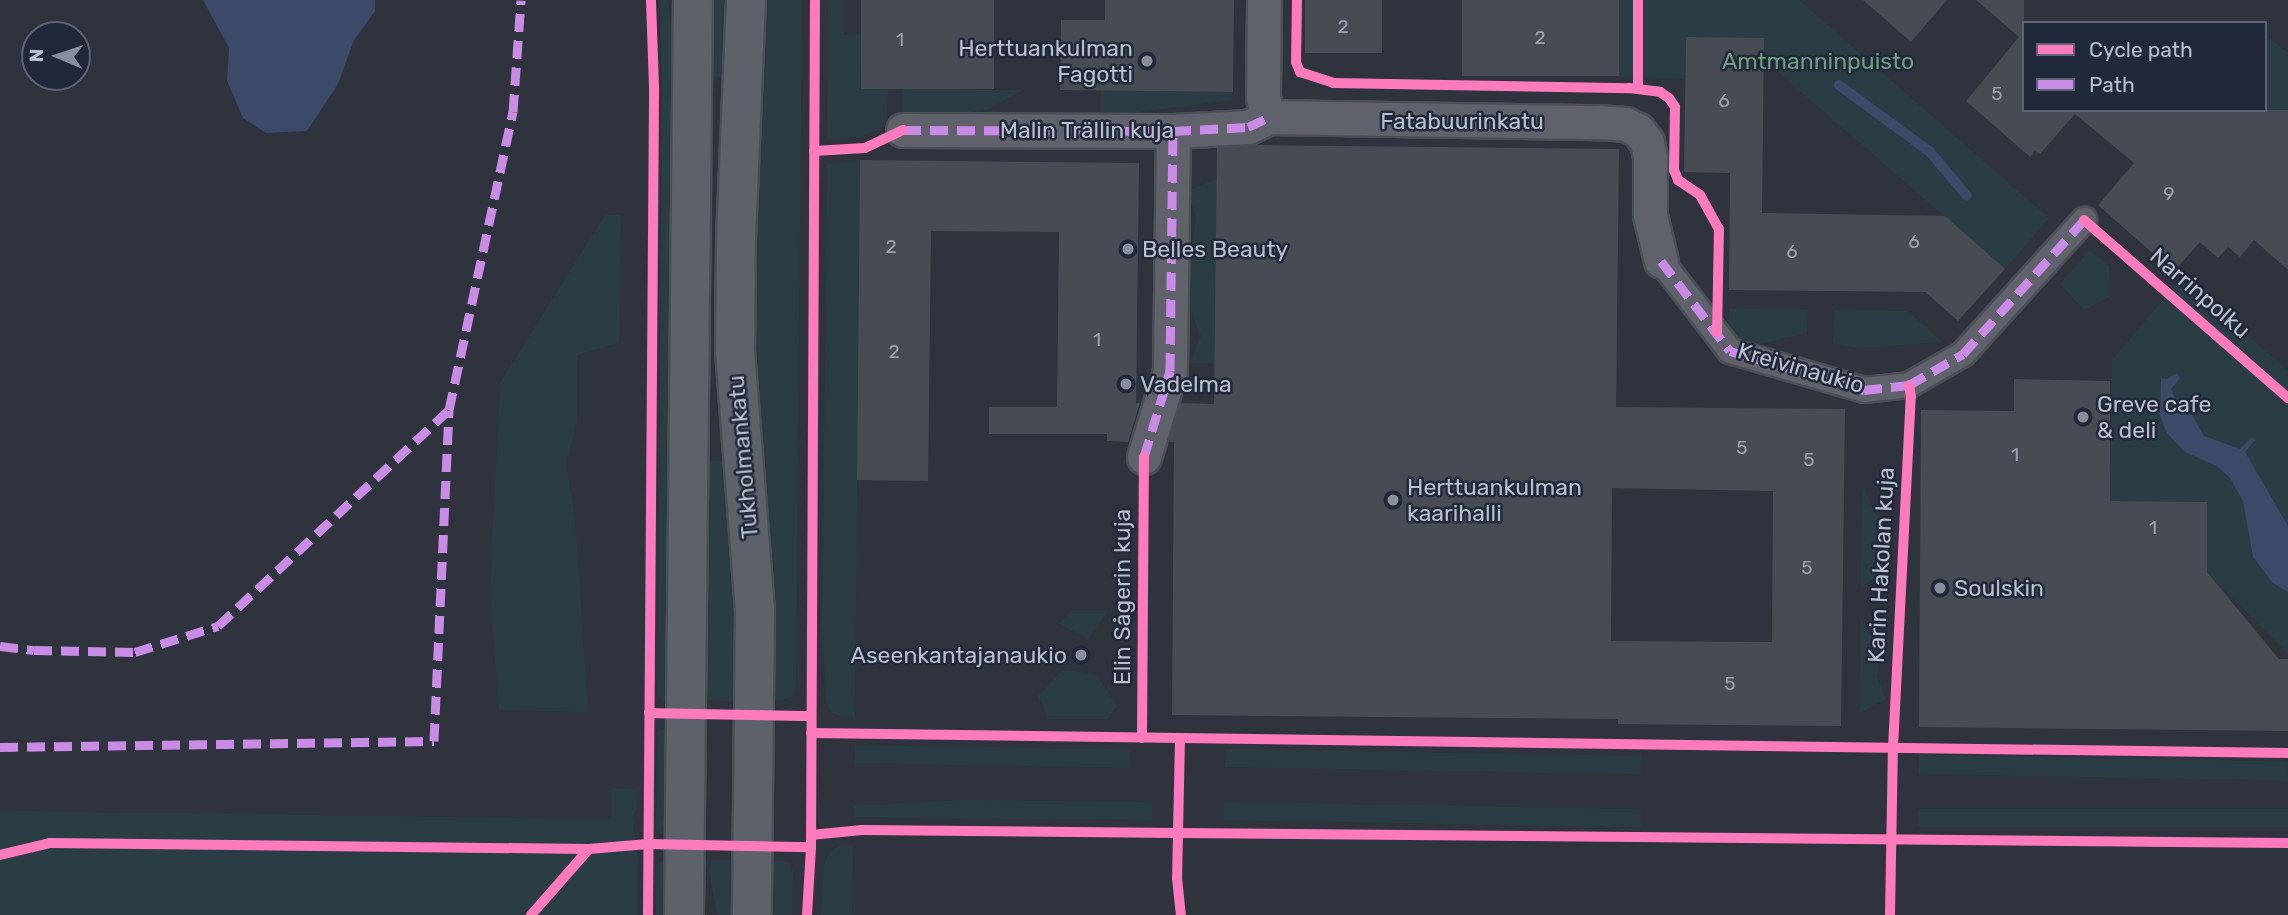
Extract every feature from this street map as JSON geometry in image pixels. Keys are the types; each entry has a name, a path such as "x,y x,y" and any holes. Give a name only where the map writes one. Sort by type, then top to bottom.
{"main road":[{"name":"Tukholmankatu","path":"684,915 693,0"},
{"name":"Tukholmankatu","path":"747,0 736,240 735,351 755,608 752,915"}],"street":[{"path":"1264,0 1263,98 1269,117"},
{"name":"Malin Trällin kuja","path":"904,130 1173,131 1248,127 1269,117"},
{"name":"Fatabuurinkatu","path":"1269,117 1625,124 1638,130 1647,142 1650,215 1661,261"},
{"path":"1144,457 1170,371 1173,131"},
{"name":"Kreivinaukio","path":"1661,261 1730,351 1864,390 1909,384 1963,354 2084,220"}],"green space":[{"path":"660,0 667,0 676,54 671,701 663,701 658,694 662,59"},
{"path":"713,0 730,0 730,77 713,77"},
{"path":"764,0 802,0 796,683 793,696 782,700 773,700 753,341"},
{"path":"828,0 844,0 844,35 861,35 860,89 888,89 887,125 860,137 827,139"},
{"name":"Amtmanninpuisto","path":"1619,0 1799,0 2049,218 2005,269 1763,59 1763,38 1686,38 1685,79 1619,77"},
{"path":"2267,36 2288,53 2288,139 2267,112"},
{"path":"902,89 1023,90 989,109 933,118 902,113"},
{"path":"1101,91 1233,92 1232,100 1138,112 1101,112"},
{"path":"860,160 855,717 841,717 830,711 826,701 822,624 827,164"},
{"path":"1217,179 1216,363 1190,363 1201,336 1187,303 1196,216 1187,191"},
{"path":"605,215 621,215 619,343 577,355 577,422 566,463 575,519 588,712 499,710 490,591 500,383"},
{"path":"2090,250 2109,266 2110,297 2084,310 2060,284"},
{"path":"2182,278 2288,371 2288,654 2207,572 2207,502 2110,501 2112,360"},
{"path":"1729,309 1808,310 1807,333 1751,346 1728,335"},
{"path":"1834,310 1908,311 1942,342 1859,348 1833,343"},
{"path":"709,461 724,461 729,503 737,620 735,701 703,700"},
{"path":"1862,486 1884,531 1874,548 1878,575 1861,588"},
{"path":"1072,610 1109,610 1088,639 1059,624"},
{"path":"1861,620 1880,654 1877,676 1886,699 1860,713"},
{"path":"1062,670 1096,674 1117,706 1107,719 1049,719 1038,696"},
{"path":"670,726 669,833 661,834 656,829 658,732"},
{"path":"855,745 1130,750 1130,768 855,763"},
{"path":"1225,749 1641,756 1641,774 1225,767"},
{"path":"1919,755 2288,761 2288,780 1919,774"},
{"path":"611,788 638,789 637,809 632,817 638,859 638,915 0,915 0,811 611,819"},
{"path":"964,800 1152,802 1152,820 854,817 854,806"},
{"path":"1224,802 1641,809 1641,827 1224,820"},
{"path":"1918,809 2288,809 2288,827 1918,827"},
{"path":"853,845 852,915 821,915 824,865 829,853 838,846"},
{"path":"670,859 669,915 656,915 656,864"},
{"path":"711,860 733,860 734,915 717,915 709,871"},
{"path":"769,860 788,862 793,871 792,915 767,915"}],"water":[{"path":"203,0 375,0 375,11 354,40 338,84 307,131 266,133 243,118 227,81 229,48"},
{"path":"2177,373 2180,378 2171,389 2176,401 2183,397 2185,400 2180,406 2192,415 2204,436 2240,449 2252,437 2255,440 2245,452 2288,526 2288,592 2273,583 2253,557 2243,501 2230,478 2217,466 2185,452 2167,433 2160,416 2161,378 2167,379"}],"building":[{"path":"861,0 994,0 994,89 861,89"},
{"name":"Herttuankulman Fagotti","path":"1105,0 1234,0 1233,92 1060,90 1061,20 1105,20"},
{"path":"1305,0 1382,0 1382,53 1305,53"},
{"path":"1462,0 1619,0 1619,76 1462,76"},
{"path":"1863,0 1947,0 1911,42"},
{"path":"1976,0 2024,0 2022,112 2288,110 2288,270 2254,240 2240,257 2228,247 2218,258 2200,242 2176,269 2170,263 2167,266 2098,205 2134,163 2075,114 2040,154 2035,151 2030,157 1966,101 2019,37"},
{"path":"1686,37 1764,38 1762,213 1945,216 2005,269 1958,321 1925,292 1729,290 1730,173 1684,172"},
{"path":"1253,145 1619,149 1616,407 1845,409 1841,726 1618,724 1618,719 1172,715 1174,442 1169,442 1180,403 1214,404 1217,148","holes":["1612,488 1773,491 1772,642 1611,641"]},
{"path":"860,160 1139,163 1136,403 1140,403 1128,442 1107,441 1107,434 989,434 989,407 1057,407 1059,232 931,231 928,481 857,480"},
{"path":"2014,379 2110,381 2110,501 2207,502 2207,572 2279,659 2288,659 2288,731 1919,727 1921,410 2014,411"}],"waterway":[{"path":"1839,85 1930,152 1967,196"}],"marked path":[{"path":"0,747 434,741 449,410 513,112 521,0"},
{"path":"903,130 1173,131 1248,127 1269,117"},
{"path":"1144,457 1170,371 1173,131"},
{"path":"1661,261 1730,351 1864,390 1909,385 1963,354 2084,220"},
{"path":"0,646 34,650 135,652 218,626 449,410"}],"cycle path":[{"path":"648,915 654,87 651,0"},
{"path":"807,915 811,847 815,0"},
{"path":"1297,0 1296,62 1300,72 1333,83 1629,88 1660,92 1669,98 1675,107 1674,170 1678,180 1700,195 1719,229 1717,332"},
{"path":"1638,0 1638,89"},
{"path":"814,151 865,148 903,130"},
{"name":"Narrinpolku","path":"2084,220 2288,398"},
{"name":"Karin Hakolan kuja","path":"1890,915 1893,748 1911,397 1909,385"},
{"name":"Elin Sågerin kuja","path":"1142,738 1144,457"},
{"path":"649,713 811,716"},
{"path":"811,733 2288,753"},
{"path":"1180,738 1177,878 1181,915"},
{"path":"811,835 862,830 2288,843"},
{"path":"0,855 50,843 589,849"},
{"path":"531,915 589,849 648,844 811,847"}],"place":[{"name":"Herttuankulman Fagotti","path":"1147,61"},
{"name":"Belles Beauty","path":"1128,249"},
{"name":"Vadelma","path":"1126,384"},
{"name":"Greve cafe & deli","path":"2083,417"},
{"name":"Herttuankulman kaarihalli","path":"1393,500"},
{"name":"Soulskin","path":"1940,588"},
{"name":"Aseenkantajanaukio","path":"1081,655"}]}
